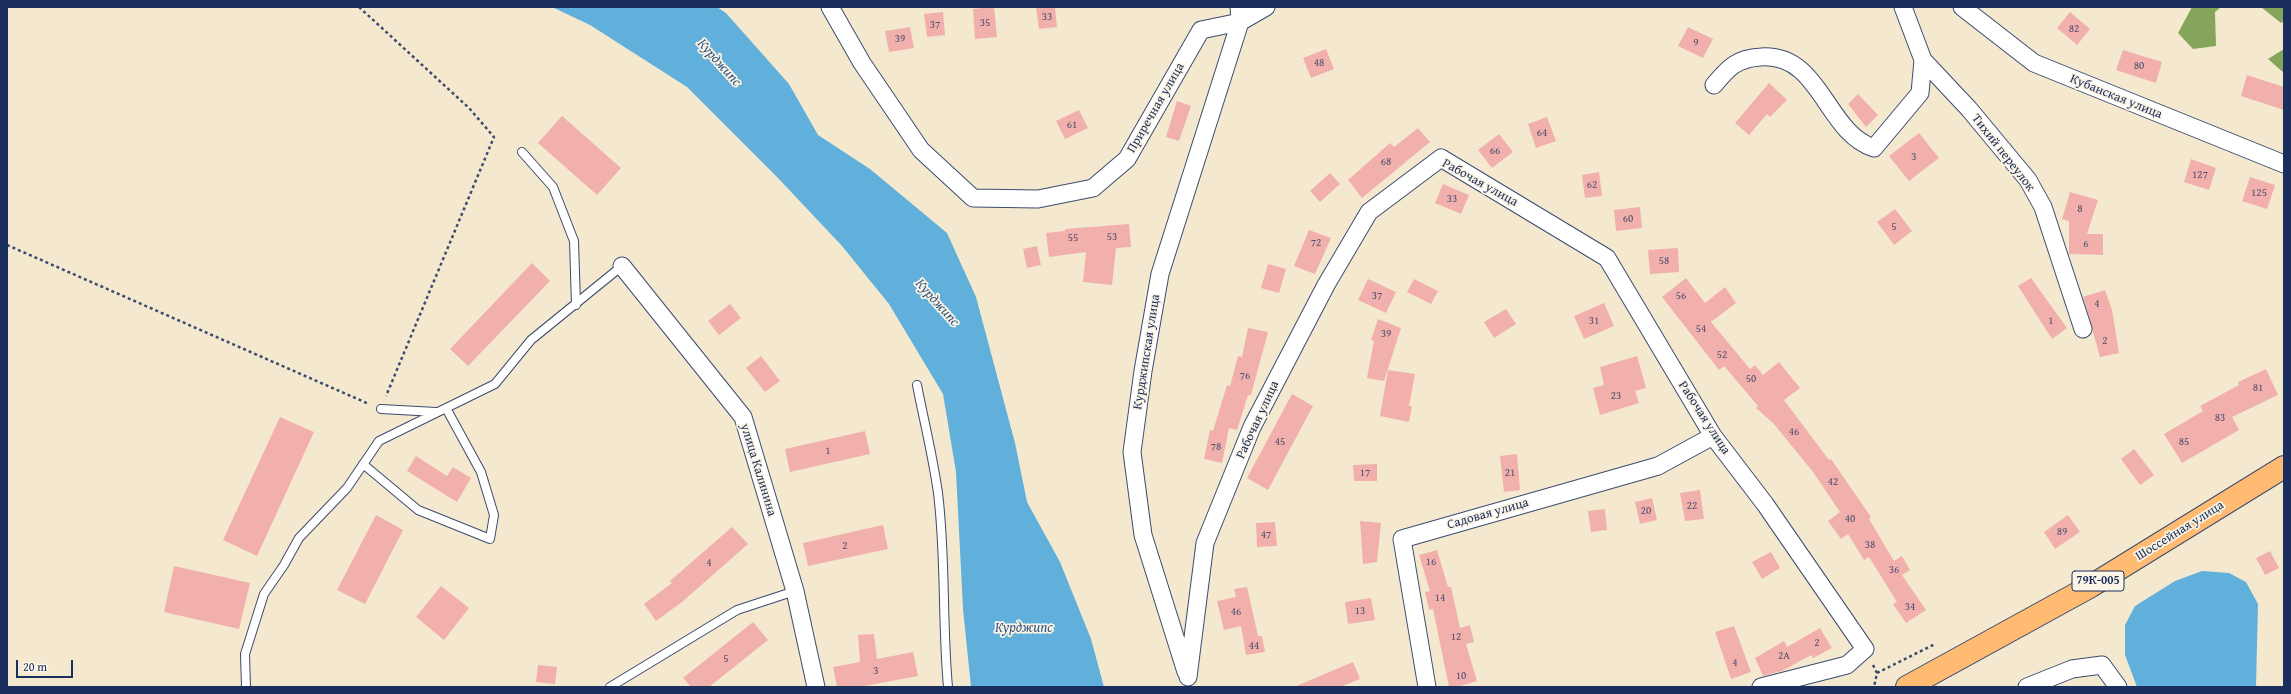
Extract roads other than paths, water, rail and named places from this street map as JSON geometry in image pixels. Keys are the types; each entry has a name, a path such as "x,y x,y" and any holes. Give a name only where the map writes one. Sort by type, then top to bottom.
{"main road":[{"name":"Шоссейная улица","path":"1907,687 2091,586 2284,466"}],"street":[{"name":"Приречная улица","path":"830,7 862,63 921,150 973,198 1038,199 1093,188 1127,158 1201,30 1240,14"},
{"path":"1240,14 1266,7"},
{"name":"Тихий переулок","path":"1903,7 1923,60 1969,109 2028,180 2043,207 2083,329"},
{"name":"Кубанская улица","path":"1962,7 2034,64 2284,164"},
{"name":"Курджипская улица","path":"1189,682 1143,535 1132,452 1143,371 1160,274 1240,14"},
{"name":"Тихий переулок","path":"1714,85 1730,66 1755,57 1776,56 1793,62 1821,93 1846,130 1861,144 1874,148 1920,93 1923,60"},
{"name":"Рабочая улица","path":"1189,682 1205,543 1252,427 1326,286 1369,212 1441,158 1607,258 1713,436 1766,504 1865,649 1847,665 1762,687"},
{"name":"улица Калинина","path":"622,266 742,417 795,591 816,687"},
{"name":"Садовая улица","path":"1427,687 1402,539 1658,466 1713,436"},
{"path":"2027,687 2072,669 2102,665 2118,687"}],"lane":[{"path":"522,152 553,187 574,241 576,305"},
{"path":"246,687 245,654 264,594 284,565 299,538 347,488 379,441 495,384 531,340 576,305 622,266"},
{"path":"917,385 938,493 942,556 943,640 948,687"},
{"path":"363,464 418,510 490,539 494,515 481,472 446,408"},
{"path":"381,409 437,412"},
{"path":"610,687 737,610 795,591"}],"water":[{"name":"Курджипс","path":"552,7 717,7 726,13 789,84 818,135 870,169 947,233 976,297 1015,443 1027,502 1060,562 1091,639 1104,687 971,687 963,609 956,472 943,394 889,304 842,246 778,178 687,87 590,25"},
{"path":"2202,571 2229,573 2246,582 2258,604 2256,687 2137,687 2125,655 2125,625 2135,606 2175,581"}]}
